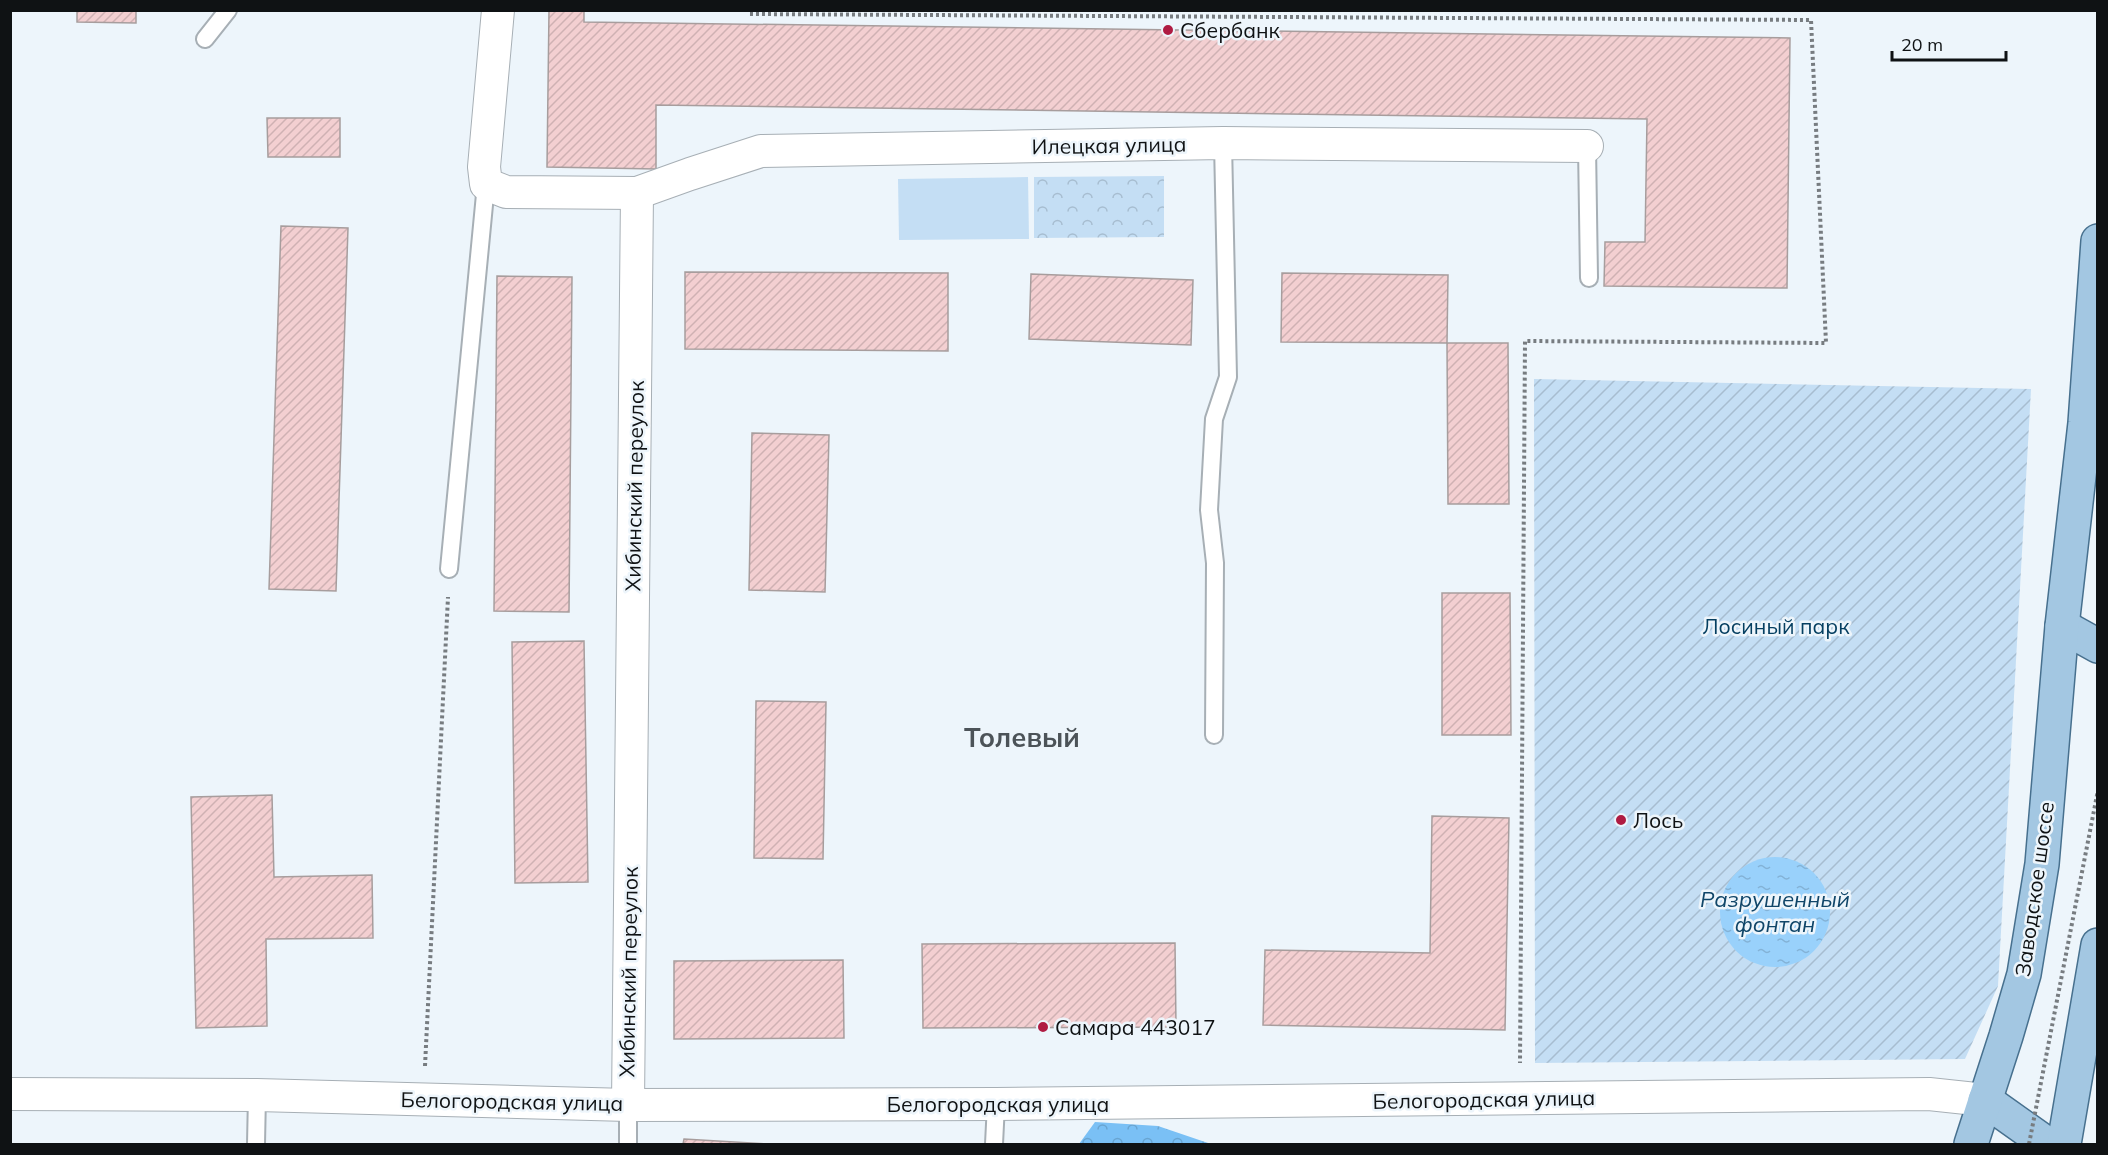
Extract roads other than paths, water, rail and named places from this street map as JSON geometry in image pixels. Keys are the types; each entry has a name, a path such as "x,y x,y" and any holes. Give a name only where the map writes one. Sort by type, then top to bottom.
{"main road":[{"name":"Заводское шоссе","path":"1971,1144 2007,1036 2024,975 2042,864 2062,626 2091,425 2097,241"},
{"path":"2062,626 2097,646"},
{"path":"2064,1144 2097,945"},
{"path":"1985,1100 2047,1144"}],"street":[{"path":"498,10 484,167 486,184 506,192 637,193"},
{"name":"Илецкая улица","path":"637,193 761,152 1222,143 1587,146"},
{"name":"Хибинский переулок","path":"628,1104 637,193"},
{"name":"Белогородская улица","path":"10,1094 256,1095 628,1104 996,1104 1929,1094 1985,1100"}],"lane":[{"path":"205,39 228,10"},
{"path":"1214,735 1215,562 1209,510 1214,419 1228,377 1222,143"},
{"path":"1587,146 1589,278"},
{"path":"449,569 486,184"},
{"path":"256,1095 256,1144"},
{"path":"628,1104 628,1144"},
{"path":"994,1144 996,1104"}],"water":[{"name":"Разрушенный фонтан","path":"1775,857 1796,861 1814,873 1826,891 1830,912 1826,933 1814,951 1796,963 1775,967 1754,963 1736,951 1724,933 1720,912 1724,891 1736,873 1754,861"}],"place":[{"name":"Сбербанк","path":"1168,30"},
{"name":"Лось","path":"1621,820"},
{"name":"Самара 443017","path":"1043,1027"}],"district":[{"name":"Толевый","path":"1022,737"}],"park label":[{"name":"Лосиный парк","path":"1776,626"}]}
